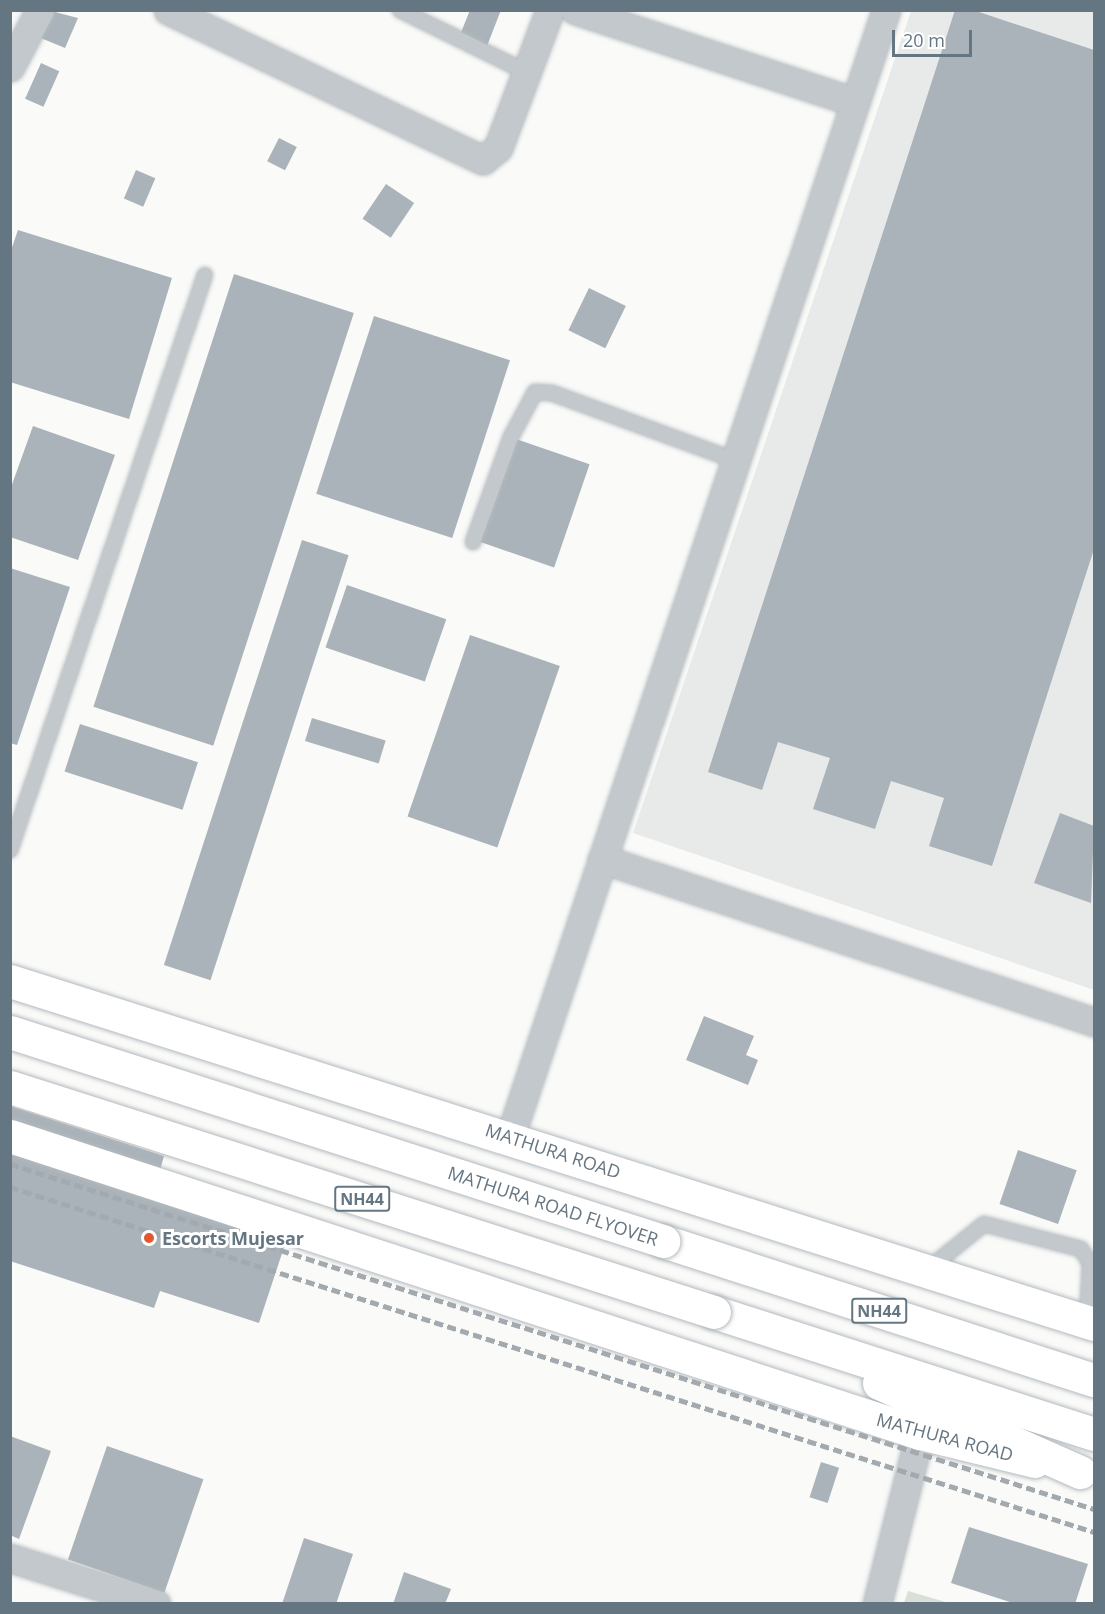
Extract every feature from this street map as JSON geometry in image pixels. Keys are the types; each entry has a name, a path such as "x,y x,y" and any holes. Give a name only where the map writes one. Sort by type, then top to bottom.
{"main road":[{"name":"MATHURA ROAD","path":"10,981 510,1137 1091,1323"},
{"name":"MATHURA ROAD FLYOVER","path":"10,1032 1095,1380"},
{"name":"NH44","path":"10,1087 1095,1434"},
{"name":"MATHURA ROAD","path":"10,1136 920,1434 1087,1475"},
{"path":"774,1331 1087,1475"}],"street":[{"path":"10,67 40,10"},
{"path":"168,10 483,160 498,148 550,10"},
{"path":"575,10 855,102"},
{"path":"510,1137 886,10"},
{"path":"602,859 1095,1022"},
{"path":"877,1604 920,1434"},
{"path":"10,1558 156,1604"}],"lane":[{"path":"400,10 528,73"},
{"path":"10,850 205,276"},
{"path":"472,542 510,436 535,392 552,393 734,460"},
{"path":"925,1271 984,1224 1081,1249 1090,1263 1091,1323"}],"shaded area":[{"path":"911,11 1094,11 1094,990 633,833"},
{"path":"908,1591 949,1603 904,1603"}],"building":[{"path":"47,10 78,18 65,48 36,36"},
{"path":"470,10 501,10 487,46 460,35"},
{"path":"955,10 973,10 1094,50 1094,549 992,866 929,846 944,798 891,781 875,829 813,809 830,758 778,742 762,790 708,772"},
{"path":"41,63 59,71 43,107 25,99"},
{"path":"279,138 297,147 285,170 267,161"},
{"path":"136,170 155,178 143,207 124,199"},
{"path":"386,184 414,203 391,238 363,219"},
{"path":"18,230 172,278 129,419 10,382 10,253"},
{"path":"234,274 354,313 213,746 93,707"},
{"path":"589,288 626,306 605,348 568,330"},
{"path":"374,316 510,360 452,538 316,494"},
{"path":"33,426 115,455 78,560 10,537 10,490"},
{"path":"513,438 590,464 554,567 478,541"},
{"path":"302,540 349,555 210,980 164,965"},
{"path":"10,568 70,587 17,745 10,743"},
{"path":"347,585 446,619 425,682 326,647"},
{"path":"470,635 560,666 497,847 407,817"},
{"path":"312,718 386,741 379,763 305,741"},
{"path":"80,724 198,762 182,810 65,772"},
{"path":"1060,813 1094,826 1091,903 1034,883"},
{"path":"704,1016 754,1036 746,1055 758,1060 748,1085 686,1060"},
{"name":"Escorts Mujesar","path":"10,1106 164,1156 160,1170 295,1214 259,1323 160,1291 154,1308 10,1261"},
{"path":"1018,1150 1077,1170 1058,1224 999,1204"},
{"path":"10,1436 51,1451 19,1539 10,1535"},
{"path":"107,1446 203,1479 164,1593 68,1559"},
{"path":"821,1462 839,1468 828,1503 810,1497"},
{"path":"969,1527 1088,1564 1075,1604 1016,1604 951,1583"},
{"path":"304,1538 353,1554 336,1604 282,1604"},
{"path":"404,1572 451,1589 445,1604 393,1604"}],"railway":[{"path":"10,1164 1094,1509"},
{"path":"10,1187 1094,1532"}],"place":[{"name":"Escorts Mujesar","path":"149,1238"}]}
